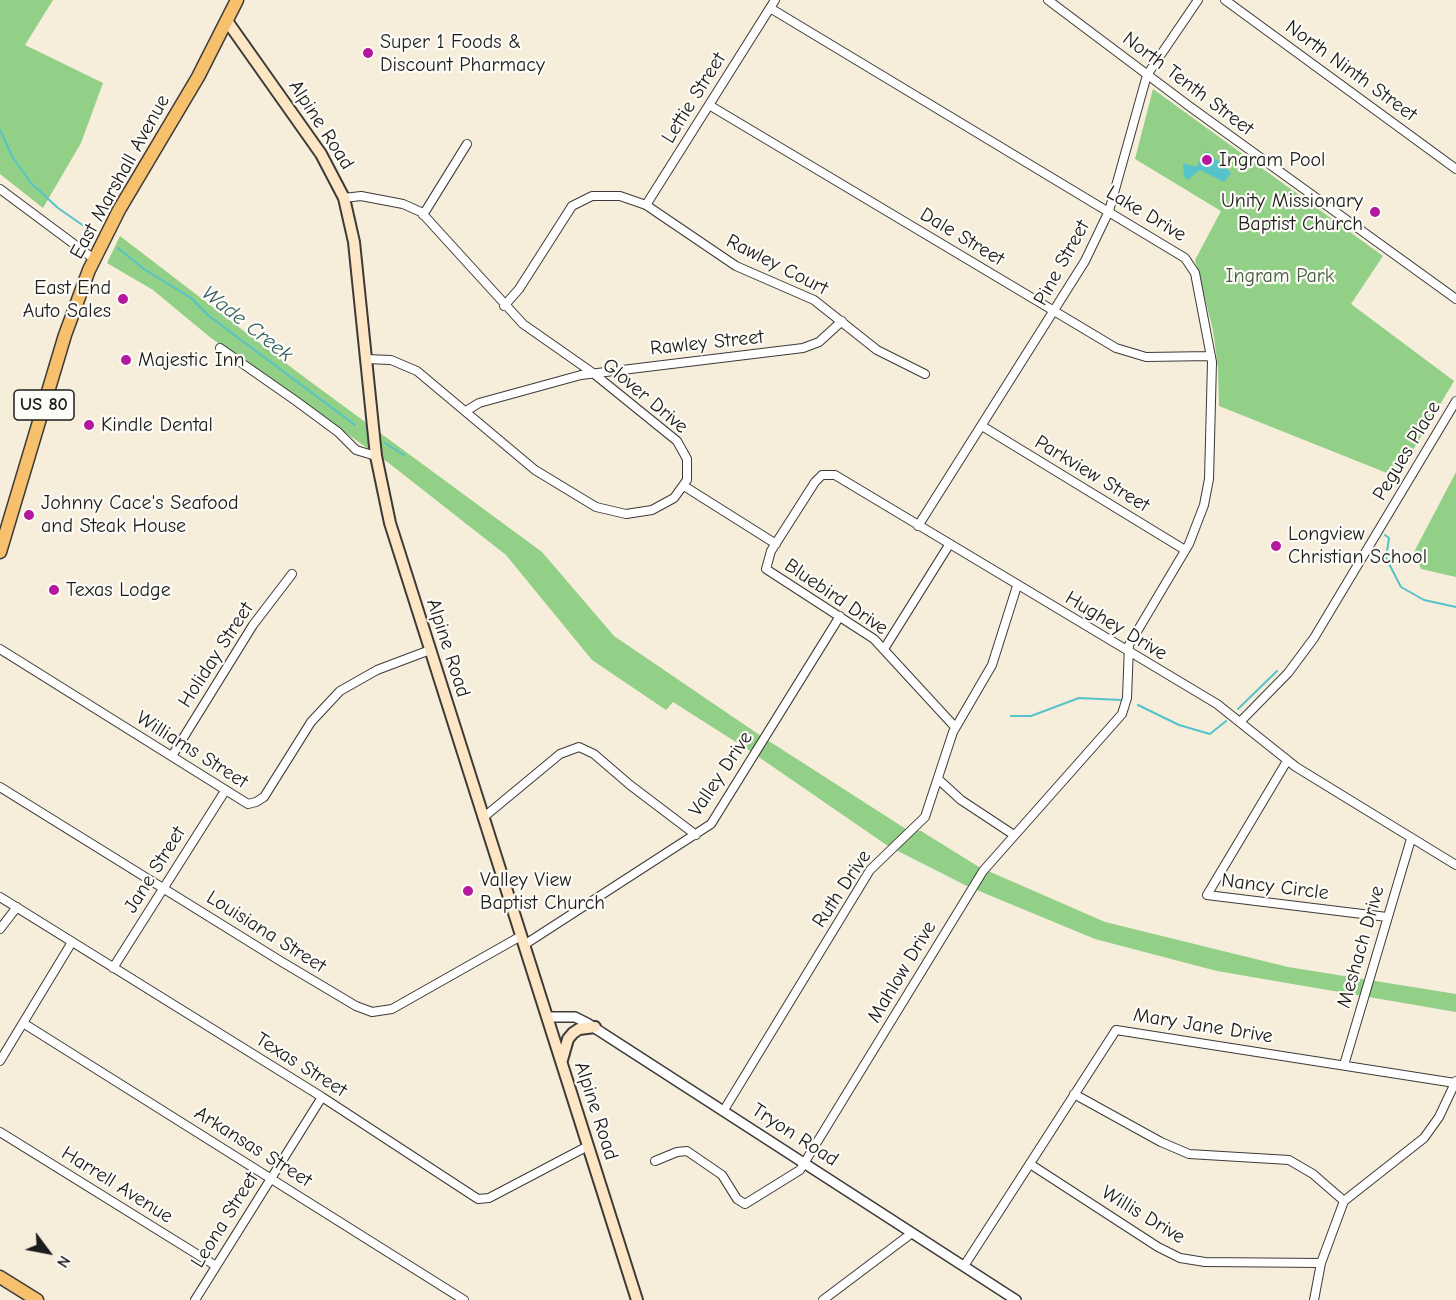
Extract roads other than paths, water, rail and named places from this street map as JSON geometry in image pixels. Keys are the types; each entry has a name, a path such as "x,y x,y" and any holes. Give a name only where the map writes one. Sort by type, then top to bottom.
{"main road":[{"name":"East Marshall Avenue","path":"0,552 68,324 94,260 114,218 195,84 237,0"},
{"name":"Alpine Road","path":"227,21 321,154 344,198 354,242 376,456 393,535 637,1300"},
{"path":"562,1063 564,1048 573,1033 594,1027"},
{"path":"0,1277 37,1300"}],"street":[{"path":"770,8 775,0"},
{"name":"North Tenth Street","path":"1048,0 1147,75 1456,298"},
{"name":"Pine Street","path":"918,526 1085,261 1109,211 1147,75 1198,0"},
{"name":"North Ninth Street","path":"1226,0 1456,169"},
{"name":"Lettie Street","path":"645,205 770,8"},
{"name":"Lake Drive","path":"770,8 1177,252 1190,263 1196,278 1211,356 1209,479 1200,515 1185,550 1136,630 1127,651"},
{"name":"Dale Street","path":"709,105 1112,346 1131,354 1152,357 1211,356"},
{"path":"423,214 467,144"},
{"path":"0,189 94,260"},
{"name":"Rawley Court","path":"504,306 519,289 563,218 576,203 592,196 610,195 645,205 731,263 810,298 880,352 925,374"},
{"name":"Glover Drive","path":"344,198 361,196 403,204 423,214 504,306 529,329 593,373 681,446 688,465 684,486"},
{"name":"Rawley Street","path":"466,411 479,403 593,373 803,348 824,339 842,321"},
{"path":"220,348 296,401 359,452 376,456"},
{"path":"366,359 387,359 413,369 541,474 601,510 626,514 652,510 670,501 684,486"},
{"name":"Pegues Place","path":"1240,722 1288,674 1314,638 1456,401"},
{"name":"Parkview Street","path":"982,426 1185,550"},
{"name":"Hughey Drive","path":"776,544 815,482 825,474 835,475 1220,706 1287,761 1456,865"},
{"name":"Bluebird Drive","path":"684,486 776,544 767,562 768,571 869,635 955,727"},
{"path":"884,649 950,545"},
{"name":"Holiday Street","path":"172,756 253,625 292,574"},
{"name":"Ruth Drive","path":"724,1110 870,870 925,817 955,727 988,674 1017,586"},
{"name":"Valley Drive","path":"523,941 696,835 717,817 840,616"},
{"name":"Williams Street","path":"0,649 245,803 259,801 311,722 333,697 369,674 430,650"},
{"name":"Mahlow Drive","path":"655,1161 677,1152 687,1151 722,1175 736,1199 745,1204 794,1174 806,1163 975,884 1014,835 1122,714 1127,698 1127,651"},
{"path":"484,818 560,754 579,747 598,757 630,785 696,835"},
{"name":"Nancy Circle","path":"1287,761 1207,895 1388,917"},
{"path":"938,779 961,800 1014,835"},
{"name":"Louisiana Street","path":"0,787 282,962 356,1006 372,1012 392,1010 523,941"},
{"name":"Jane Street","path":"113,968 225,791"},
{"name":"Meshach Drive","path":"1344,1065 1411,839"},
{"name":"Texas Street","path":"0,897 322,1097 480,1200 489,1198 588,1146"},
{"path":"0,929 17,907"},
{"path":"0,1061 72,942"},
{"name":"Tryon Road","path":"547,1017 575,1017 594,1027 1016,1300"},
{"name":"Arkansas Street","path":"23,1023 464,1300"},
{"name":"Mary Jane Drive","path":"964,1266 1116,1030 1456,1082"},
{"path":"1314,1300 1321,1263 1344,1201 1424,1138 1439,1118 1456,1082"},
{"path":"1074,1094 1177,1150 1207,1157 1289,1160 1313,1174 1344,1201"},
{"name":"Leona Street","path":"195,1300 322,1097"},
{"name":"Harrell Avenue","path":"0,1132 216,1266"},
{"name":"Willis Drive","path":"1030,1164 1163,1250 1180,1258 1204,1262 1321,1263"},
{"path":"823,1300 912,1233"}],"water":[{"path":"1207,151 1231,173 1224,182 1200,170 1187,180 1184,176 1183,163 1196,167"}],"waterway":[{"name":"Wade Creek","path":"0,130 13,158 31,183 58,208 91,231"},
{"name":"Wade Creek","path":"118,248 144,269 191,298 209,316 355,425"},
{"name":"Wade Creek","path":"385,443 404,455"},
{"path":"1385,535 1389,538 1386,558 1401,587 1424,600 1456,607"},
{"path":"1238,709 1277,671"},
{"path":"1011,716 1031,716 1079,698 1121,700"},
{"path":"1138,705 1179,725 1210,734 1226,721"}],"place":[{"name":"Super 1 Foods & Discount Pharmacy","path":"368,53"},
{"name":"Ingram Pool","path":"1207,160"},
{"name":"Unity Missionary Baptist Church","path":"1375,212"},
{"name":"East End Auto Sales","path":"123,299"},
{"name":"Majestic Inn","path":"126,360"},
{"name":"Kindle Dental","path":"89,425"},
{"name":"Johnny Cace's Seafood and Steak House","path":"29,515"},
{"name":"Longview Christian School","path":"1276,546"},
{"name":"Texas Lodge","path":"54,590"},
{"name":"Valley View Baptist Church","path":"468,891"}],"park label":[{"name":"Ingram Park","path":"1280,276"}]}
